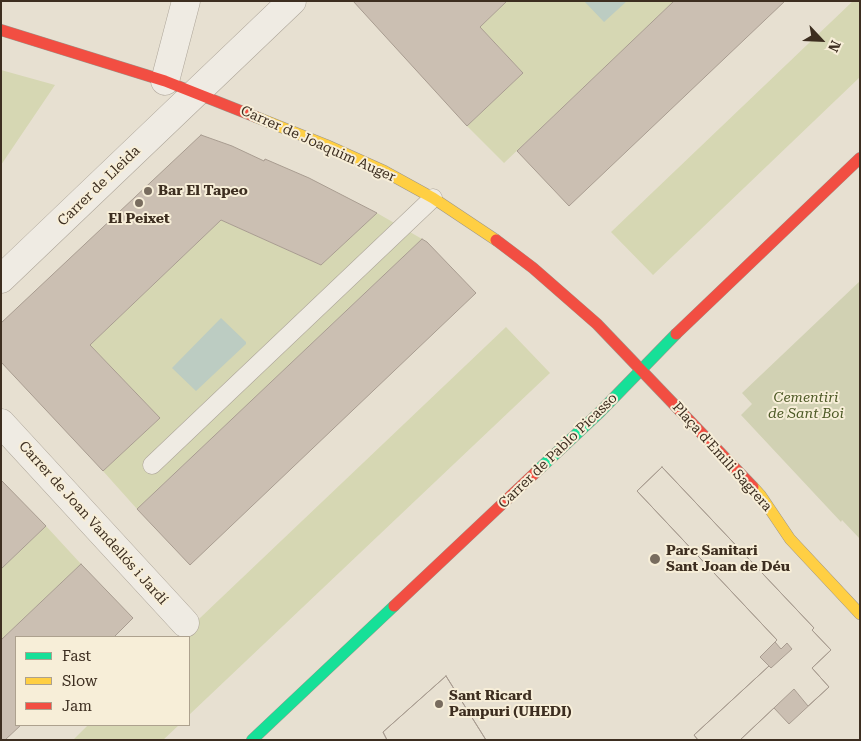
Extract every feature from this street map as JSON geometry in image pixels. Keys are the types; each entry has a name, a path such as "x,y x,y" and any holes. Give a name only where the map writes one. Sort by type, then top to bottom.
{"street":[{"path":"165,81 186,1"},
{"name":"Carrer de Lleida","path":"1,279 292,1"},
{"name":"Carrer de Joaquim Auger","path":"1,30 196,92 326,144 384,171 433,198 478,227 533,268 597,324 641,369"},
{"name":"Carrer de Pablo Picasso","path":"252,740 600,412 687,322 860,158"},
{"name":"Plaça d'Emili Sagrera","path":"641,369 761,496 790,539 860,614"},
{"name":"Carrer de Joan Vandellós i Jardí","path":"1,423 185,624"}],"lane":[{"path":"152,465 433,198"}],"green space":[{"path":"507,1 674,1 504,163 467,126 523,73 480,27"},
{"path":"853,1 860,1 860,77 653,275 611,232"},
{"path":"1,70 55,85 1,165"},
{"path":"377,213 422,239 137,509 103,471 160,418 90,345 221,220 321,265"},
{"name":"Cementiri de Sant Boi","path":"860,281 860,539 842,520 841,522 741,415 752,404 742,393"},
{"path":"506,327 550,373 190,714 190,636 181,636"},
{"path":"46,526 81,564 1,640 1,569"},
{"path":"87,726 178,726 163,740 73,740"}],"shaded area":[{"path":"584,1 627,1 604,22"},
{"path":"221,318 246,344 196,391 172,368"}],"building":[{"path":"353,1 507,1 480,27 523,73 467,126"},
{"path":"674,1 785,1 569,206 517,151"},
{"path":"201,135 309,178 377,213 321,265 221,220 90,345 160,418 103,471 1,362 1,323"},
{"path":"422,239 476,293 190,565 137,509"},
{"path":"662,467 814,628 812,630 831,650 812,668 829,687 808,706 794,689 740,740 698,740 694,735 769,666 771,668 792,649 787,643 781,649 775,642 777,640 637,491"},
{"path":"662,467 814,628 812,630 831,650 812,668 829,687 789,724 774,708 740,740 698,740 694,735 769,666 760,657 777,640 637,491"},
{"path":"1,480 46,526 1,569"},
{"path":"81,564 133,618 115,636 15,636 15,726 20,726 5,740 1,740 1,640"},
{"name":"Sant Ricard Pampuri (UHEDI)","path":"446,676 486,740 387,740 383,732"},
{"name":"Sant Ricard Pampuri (UHEDI)","path":"446,676 486,740 387,740 383,732"}],"traffic: fast":[{"path":"535,473 600,412 676,334"},
{"path":"252,740 394,606"}],"traffic: slow":[{"path":"256,117 384,171 433,198 496,240"},
{"path":"753,487 790,539 860,614"}],"traffic: jam":[{"path":"1,30 165,81 256,117"},
{"path":"676,334 860,158"},
{"path":"496,240 533,268 597,324 753,487"},
{"path":"394,606 535,473"}],"place":[{"name":"Bar El Tapeo","path":"148,191"},
{"name":"El Peixet","path":"139,203"},
{"name":"Parc Sanitari Sant Joan de Déu","path":"655,559"},
{"name":"Sant Ricard Pampuri (UHEDI)","path":"439,704"}]}
